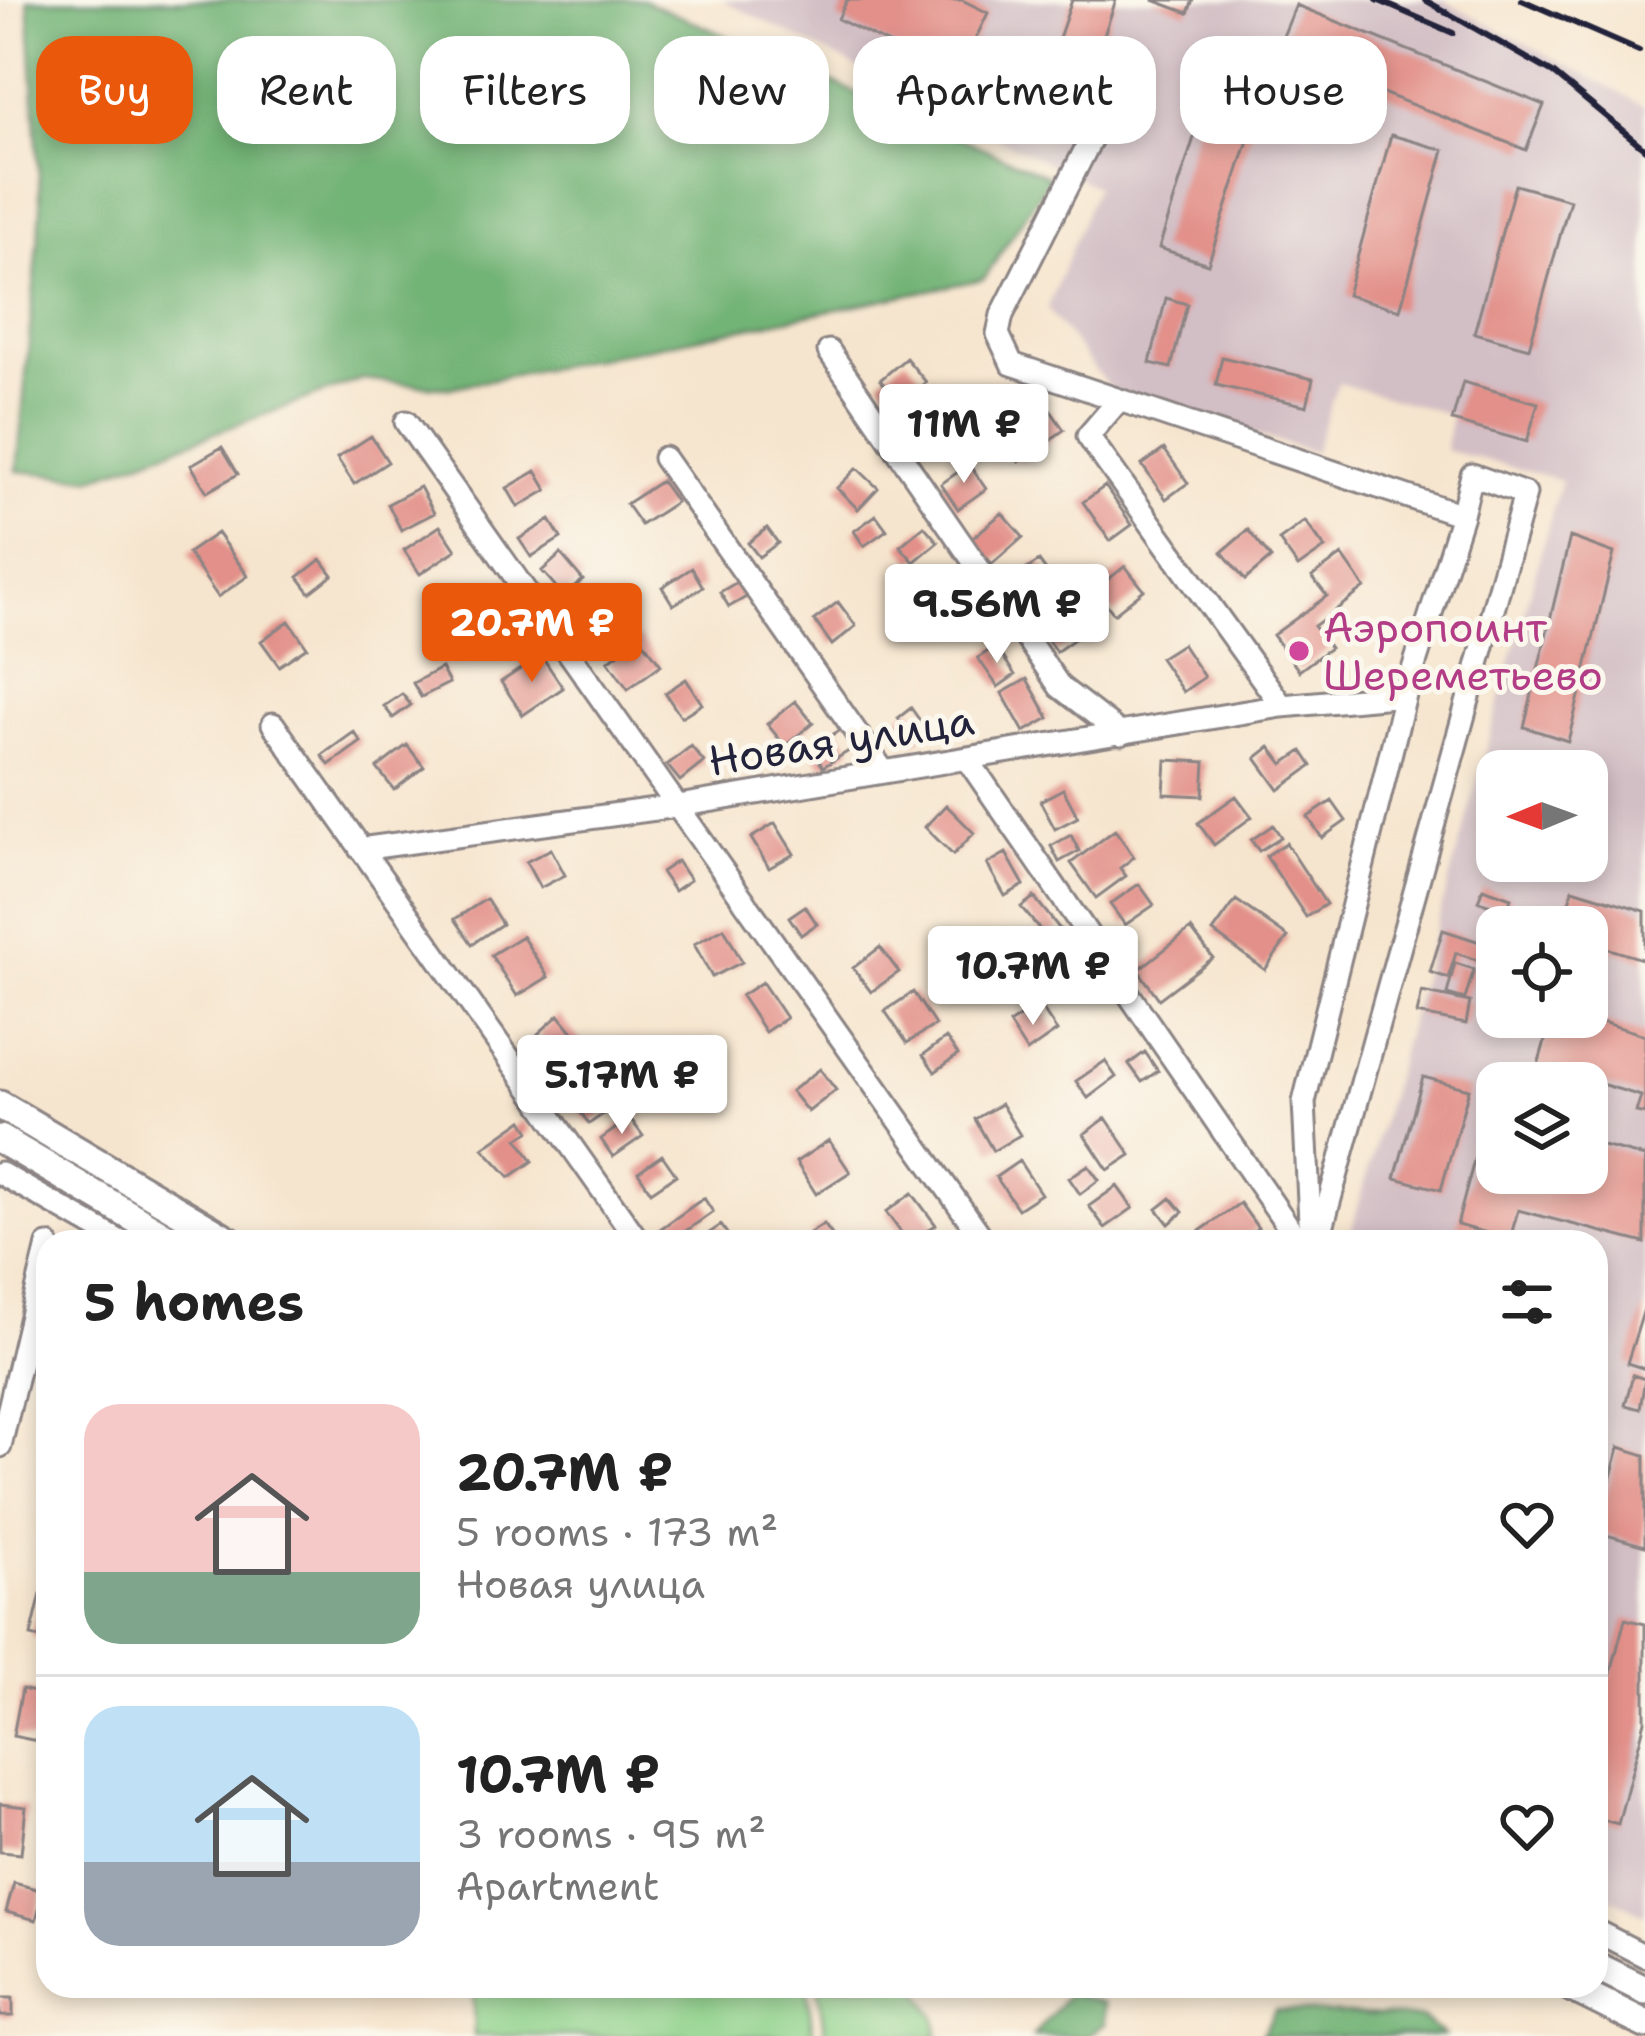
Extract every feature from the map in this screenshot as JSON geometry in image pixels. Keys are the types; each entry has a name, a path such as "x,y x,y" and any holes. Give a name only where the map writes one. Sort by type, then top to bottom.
{"main road":[{"path":"0,1105 212,1230"},
{"path":"0,1139 155,1230"},
{"path":"1608,1972 1645,1990"},
{"path":"1593,1998 1645,2024"}],"street":[{"path":"1089,144 998,334 1012,364 1462,515"},
{"path":"829,351 1060,687 1121,734"},
{"path":"1119,400 1088,436 1282,706"},
{"path":"406,422 977,1230"},
{"path":"664,458 884,772"},
{"path":"1314,1230 1304,1102 1405,695 1472,475 1526,494 1318,1230"},
{"name":"Новая улица","path":"360,849 678,806 1282,706 1405,695"},
{"path":"273,724 630,1230"},
{"path":"968,760 1291,1230"},
{"path":"0,1173 100,1230"},
{"path":"53,1230 60,1207"},
{"path":"0,1446 36,1298"},
{"path":"1608,1937 1645,1956"}],"shaded area":[{"path":"722,0 1443,0 1645,106 1645,1914 1608,1897 1608,1230 1351,1230 1476,784 1476,882 1608,882 1608,750 1486,750 1561,480 1445,450 1451,415 1338,383 1314,452 1114,394 1047,309 1096,187 1010,144 1156,144 1156,36 853,36 853,66 829,54 829,36 794,36"}],"green space":[{"path":"28,0 643,0 726,36 654,36 654,144 829,144 829,81 853,91 853,144 974,144 1050,177 984,279 449,388 362,379 92,478 17,471 41,211 37,144 193,144 193,36 36,36 36,130"},
{"path":"473,1998 808,1998 813,2036 474,2036"},
{"path":"820,1998 923,1998 936,2017 938,2036 825,2036"},
{"path":"1065,1998 1104,2003 1105,2024 1087,2036 1033,2036"},
{"path":"1275,2010 1422,2018 1444,2036 1261,2036"}],"building":[{"path":"847,0 962,0 988,13 977,36 873,36 838,19"},
{"path":"1072,0 1116,0 1104,36 1060,36"},
{"path":"1153,0 1193,0 1188,13"},
{"path":"1296,5 1373,36 1283,36"},
{"path":"1387,42 1544,105 1526,150 1387,95"},
{"path":"1391,135 1444,150 1400,310 1347,295"},
{"path":"1192,144 1247,144 1208,264 1159,248"},
{"path":"1515,185 1570,200 1529,348 1474,333"},
{"path":"1166,298 1187,304 1171,368 1150,363"},
{"path":"1222,357 1313,379 1307,406 1216,385"},
{"path":"906,358 926,382 900,404 880,380"},
{"path":"1463,382 1538,403 1527,442 1452,421"},
{"path":"1051,411 1064,430 1019,462 1006,443"},
{"path":"371,436 388,462 354,484 337,458"},
{"path":"222,447 238,474 207,492 191,465"},
{"path":"1164,449 1188,483 1166,499 1142,465"},
{"path":"969,464 986,489 958,509 941,484"},
{"path":"857,468 878,488 858,509 837,488"},
{"path":"536,471 547,490 518,507 507,488"},
{"path":"661,481 676,502 641,525 626,504"},
{"path":"1105,486 1132,525 1110,541 1083,502"},
{"path":"420,487 434,513 401,530 388,504"},
{"path":"1002,513 1023,537 992,564 971,539"},
{"path":"876,515 887,530 864,546 854,531"},
{"path":"550,520 561,538 531,557 519,539"},
{"path":"1305,521 1325,548 1298,567 1279,540"},
{"path":"440,526 456,550 420,574 404,550"},
{"path":"924,526 938,542 914,562 900,546"},
{"path":"767,528 778,543 759,557 748,543"},
{"path":"1248,530 1271,558 1245,580 1222,552"},
{"path":"217,533 248,576 218,597 188,553"},
{"path":"1570,537 1614,553 1568,741 1524,727"},
{"path":"561,554 583,580 564,596 542,571"},
{"path":"1342,555 1365,588 1314,626 1330,648 1299,671 1273,635 1327,596 1312,577"},
{"path":"321,559 333,575 310,593 298,577"},
{"path":"1039,561 1057,586 1023,609 1005,584"},
{"path":"1125,566 1144,590 1114,614 1095,590"},
{"path":"692,568 703,587 673,605 662,587"},
{"path":"959,571 989,612 974,623 944,582"},
{"path":"739,581 748,596 729,607 720,592"},
{"path":"838,602 856,626 832,645 814,620"},
{"path":"1071,603 1090,628 1056,652 1038,627"},
{"path":"289,621 307,647 279,666 261,641"},
{"path":"640,637 661,665 628,689 608,661"},
{"path":"1182,644 1204,677 1183,692 1160,658"},
{"path":"996,646 1015,675 998,687 978,658"},
{"path":"541,655 563,688 523,715 501,682"},
{"path":"441,668 449,683 421,697 413,683"},
{"path":"686,679 702,704 681,717 665,693"},
{"path":"1027,679 1049,718 1024,732 1002,693"},
{"path":"402,694 411,705 393,718 384,706"},
{"path":"795,701 813,723 785,746 767,724"},
{"path":"911,708 928,732 914,742 898,718"},
{"path":"840,730 852,749 823,767 811,748"},
{"path":"354,732 361,742 329,765 322,755"},
{"path":"407,745 424,767 394,790 377,768"},
{"path":"691,746 704,762 680,781 667,765"},
{"path":"1270,747 1283,764 1302,751 1312,766 1279,790 1256,758"},
{"path":"1166,760 1205,762 1203,796 1164,794"},
{"path":"1063,789 1078,817 1055,829 1040,801"},
{"path":"1236,796 1252,817 1214,845 1198,823"},
{"path":"1332,801 1346,821 1322,838 1308,817"},
{"path":"946,805 974,833 953,855 925,827"},
{"path":"775,823 794,854 769,868 751,838"},
{"path":"1273,825 1281,837 1259,851 1251,840"},
{"path":"1115,830 1134,857 1120,868 1126,876 1096,898 1071,863"},
{"path":"1071,835 1079,851 1059,862 1051,846"},
{"path":"1286,843 1326,904 1306,917 1266,856"},
{"path":"551,849 565,875 540,888 526,862"},
{"path":"1006,853 1024,885 1005,896 987,864"},
{"path":"677,861 690,880 674,891 661,872"},
{"path":"1139,884 1154,905 1125,925 1110,904"},
{"path":"1483,888 1511,898 1508,906 1478,901"},
{"path":"1573,889 1645,911 1645,960 1608,949 1608,906 1568,906"},
{"path":"1034,897 1059,928 1047,938 1021,907"},
{"path":"486,899 502,924 472,944 455,919"},
{"path":"1236,900 1288,937 1265,970 1213,932"},
{"path":"805,906 817,924 801,935 789,917"},
{"path":"724,928 742,962 712,977 694,944"},
{"path":"1191,929 1213,958 1159,999 1138,970"},
{"path":"1443,930 1476,941 1476,960 1456,953 1448,978 1430,972"},
{"path":"522,936 548,977 517,996 491,955"},
{"path":"880,947 899,972 871,992 853,968"},
{"path":"1455,963 1474,969 1465,999 1447,994"},
{"path":"762,982 786,1018 765,1032 741,996"},
{"path":"913,992 935,1025 907,1043 885,1011"},
{"path":"1422,992 1470,1002 1466,1024 1417,1014"},
{"path":"1039,1004 1057,1031 1027,1052 1009,1024"},
{"path":"559,1015 595,1059 574,1077 538,1034"},
{"path":"1608,1024 1645,1035 1645,1114 1636,1112 1641,1096 1608,1086 1608,1062 1539,1062 1546,1038 1608,1038"},
{"path":"946,1038 958,1055 935,1072 923,1055"},
{"path":"1145,1052 1158,1071 1142,1082 1129,1064"},
{"path":"1105,1061 1116,1077 1088,1098 1076,1081"},
{"path":"820,1069 836,1090 808,1112 791,1091"},
{"path":"600,1070 622,1101 589,1124 567,1093"},
{"path":"1423,1077 1469,1089 1441,1190 1395,1178"},
{"path":"1001,1104 1020,1135 993,1151 975,1119"},
{"path":"630,1118 643,1136 613,1157 601,1139"},
{"path":"1106,1118 1131,1155 1108,1170 1084,1134"},
{"path":"523,1120 530,1131 518,1139 533,1161 510,1177 483,1148"},
{"path":"829,1140 850,1172 816,1194 796,1162"},
{"path":"1608,1147 1645,1157 1645,1243 1518,1210 1512,1230 1457,1225 1476,1153 1476,1194 1608,1194"},
{"path":"662,1155 676,1175 651,1192 638,1172"},
{"path":"1019,1161 1041,1194 1018,1209 996,1177"},
{"path":"1088,1165 1099,1180 1080,1194 1069,1178"},
{"path":"1117,1186 1133,1208 1105,1228 1089,1206"},
{"path":"912,1193 936,1225 928,1230 899,1230 886,1212"},
{"path":"704,1198 713,1212 687,1230 659,1230"},
{"path":"1171,1198 1183,1212 1169,1224 1157,1209"},
{"path":"1240,1203 1258,1228 1255,1230 1201,1230"},
{"path":"1645,1306 1645,1369 1627,1363"},
{"path":"1633,1375 1645,1379 1640,1409 1625,1405"},
{"path":"1619,1447 1645,1455 1645,1546 1608,1535 1608,1488"},
{"path":"1625,1619 1645,1624 1645,1721 1618,1824 1608,1821 1608,1683"},
{"path":"22,1689 36,1692 36,1741 13,1736"},
{"path":"0,1804 26,1807 21,1854 0,1852"},
{"path":"14,1883 36,1889 36,1920 6,1912"},
{"path":"0,1998 13,1998 13,2016 0,2016"}],"railway":[{"path":"1377,0 1453,33"},
{"path":"1425,0 1553,73 1645,149"},
{"path":"1522,0 1639,51"}],"place":[{"name":"Аэропоинт Шереметьево","path":"1299,651"}]}
